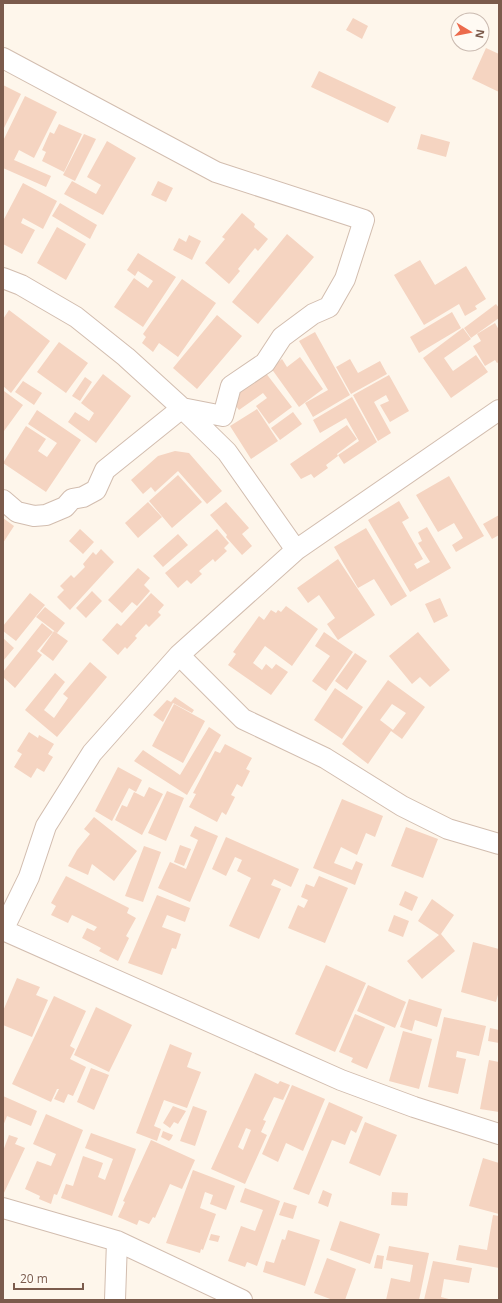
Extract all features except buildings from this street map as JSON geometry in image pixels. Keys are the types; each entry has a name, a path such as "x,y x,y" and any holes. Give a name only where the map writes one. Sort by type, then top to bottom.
{"street":[{"path":"3,58 216,172 364,220 345,279 329,307 308,317 282,337 265,363 230,386 223,416 182,408"},
{"path":"3,278 21,285 76,317 126,357 182,408 227,452 296,550"},
{"path":"3,500 17,512 34,516 46,515 65,507 72,499 84,497 96,490 106,470 182,408"},
{"path":"499,410 296,550 179,655 92,754 46,826 29,877 3,930 341,1080 414,1107 499,1134"},
{"path":"179,655 243,719 325,758 402,806 448,830 499,844"},
{"path":"3,1208 117,1241 242,1300"},
{"path":"115,1300 117,1241"}]}
